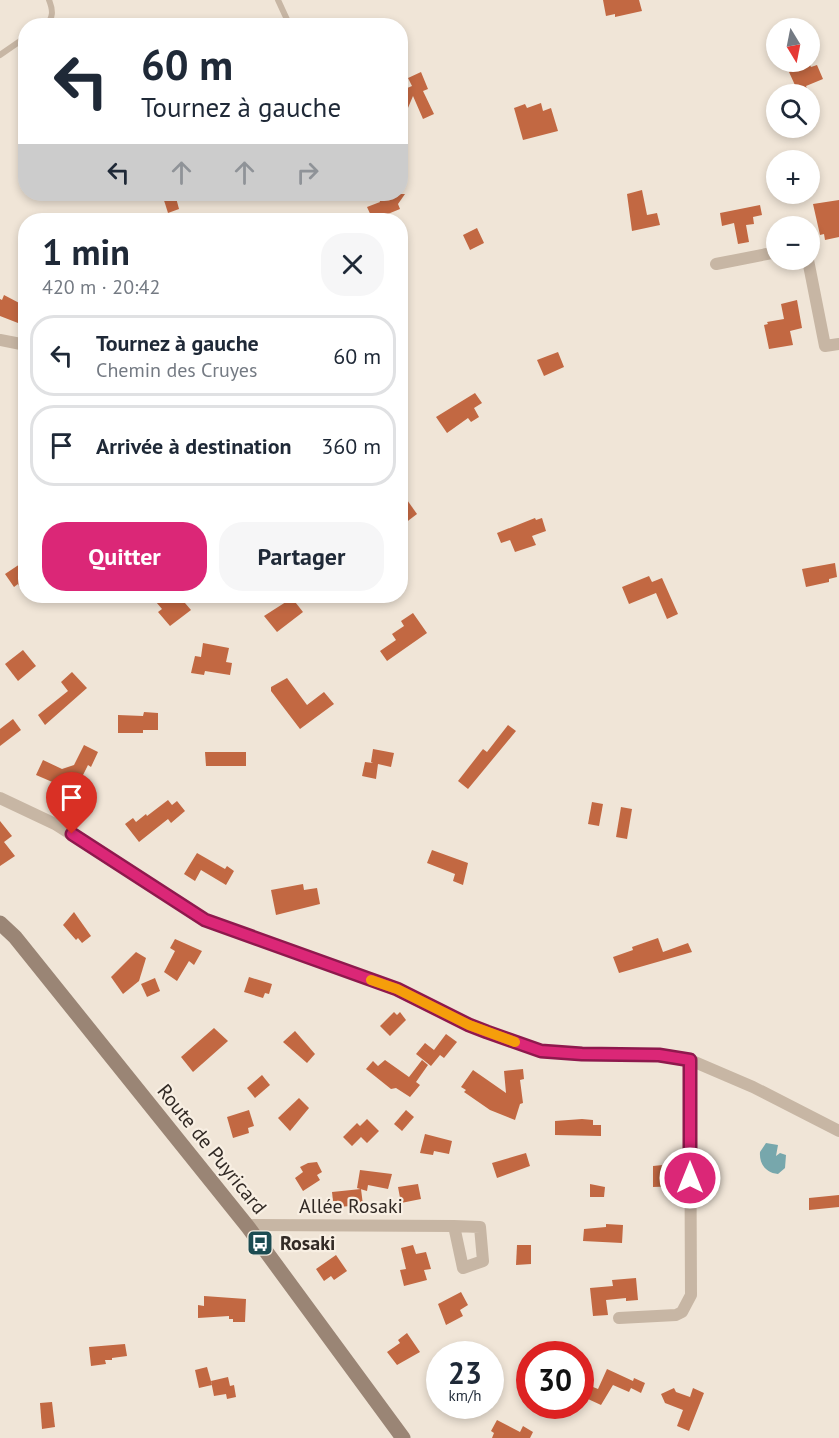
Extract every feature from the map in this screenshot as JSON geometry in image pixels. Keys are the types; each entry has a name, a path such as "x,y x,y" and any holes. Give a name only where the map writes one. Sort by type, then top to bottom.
{"main road":[{"name":"Route de Puyricard","path":"0,923 15,938 248,1227 403,1438"}],"street":[{"path":"716,264 766,254"},
{"path":"810,270 825,346 839,344"},
{"path":"0,340 18,343"},
{"path":"0,798 55,824 205,920 397,989 469,1025 541,1051 659,1055 690,1060 753,1087 839,1131"},
{"path":"619,1318 676,1315 687,1305 691,1295 690,1060"},
{"name":"Allée Rosaki","path":"248,1227 454,1226"}],"lane":[{"path":"49,0 53,9 51,18"},
{"path":"278,0 286,18"},
{"path":"0,55 18,43"}],"water":[{"path":"766,1143 778,1145 776,1156 780,1153 786,1155 785,1168 778,1174 770,1172 762,1164 760,1152"}],"building":[{"path":"603,0 639,0 642,11 615,17 615,14 606,16"},
{"path":"421,72 428,89 423,91 434,114 423,119 413,96 408,108 408,88 412,86 408,78"},
{"path":"789,72 820,72 823,79 811,84 794,84"},
{"path":"541,103 543,111 551,108 558,131 523,140 514,108 525,104 527,108"},
{"path":"642,190 647,215 657,213 660,225 632,231 627,194"},
{"path":"839,200 839,237 825,240 824,234 820,235 820,216 816,216 813,204"},
{"path":"164,201 177,201 179,209 168,213"},
{"path":"400,201 398,204 400,209 390,213 370,213 367,207 380,202"},
{"path":"760,205 762,215 753,217 754,224 746,225 749,242 738,244 734,223 722,226 720,213"},
{"path":"477,228 484,243 470,250 463,235"},
{"path":"4,295 18,302 18,323 0,316 0,299 2,300"},
{"path":"797,300 802,328 790,331 793,345 769,349 764,325 768,324 767,322 784,319 781,304"},
{"path":"558,352 564,367 544,376 537,360"},
{"path":"475,393 482,403 474,408 479,417 471,422 468,418 447,433 436,417"},
{"path":"408,501 417,514 408,521"},
{"path":"535,518 536,520 542,518 546,531 532,536 536,545 515,552 510,540 501,543 497,533"},
{"path":"835,563 837,577 829,579 829,582 806,587 802,569"},
{"path":"18,565 18,584 14,587 5,574"},
{"path":"649,576 652,582 662,578 678,614 667,619 656,593 629,604 622,587"},
{"path":"157,603 185,603 191,610 170,626 158,612 162,609"},
{"path":"284,603 296,603 303,612 277,632 264,616"},
{"path":"413,613 427,633 387,661 380,651 396,640 392,634 404,626 401,621"},
{"path":"203,643 229,648 226,662 232,663 230,675 205,671 204,675 191,673 195,656 201,657"},
{"path":"23,650 36,666 18,681 5,664"},
{"path":"72,672 87,688 45,725 38,715 68,691 61,682"},
{"path":"287,678 307,705 324,692 334,704 300,729 271,691 271,687"},
{"path":"144,712 158,713 158,730 143,730 143,733 118,733 118,715 143,716"},
{"path":"13,719 21,730 0,746 0,729"},
{"path":"508,725 516,731 468,789 458,781 483,749 487,752"},
{"path":"84,745 98,752 91,767 88,765 83,775 79,777 80,781 69,785 67,781 57,784 36,775 43,760 62,769 74,765"},
{"path":"373,749 394,753 391,767 378,764 376,779 362,776 365,762 373,763 371,762"},
{"path":"205,752 246,752 246,766 206,766"},
{"path":"168,800 172,805 177,801 185,811 171,823 168,819 139,842 125,824 133,818 136,822 146,814 147,816"},
{"path":"592,802 603,804 599,826 588,824"},
{"path":"621,807 632,809 627,839 616,837"},
{"path":"0,821 12,836 4,842 15,856 0,866"},
{"path":"432,850 468,863 463,885 453,881 455,874 427,863"},
{"path":"197,853 225,869 227,866 234,871 226,885 201,870 195,881 184,874"},
{"path":"303,884 304,890 317,888 320,904 276,915 271,890"},
{"path":"74,912 91,936 82,943 78,938 76,940 63,925"},
{"path":"658,938 663,952 688,943 692,952 619,973 613,957 633,950 632,947"},
{"path":"175,939 202,951 194,965 189,961 177,981 164,972 175,951 170,948"},
{"path":"136,952 146,958 139,981 123,994 111,977"},
{"path":"249,977 272,984 269,994 265,993 263,998 244,992"},
{"path":"155,978 160,991 147,997 141,984"},
{"path":"394,1012 397,1015 400,1012 406,1020 390,1036 380,1026"},
{"path":"214,1028 228,1041 193,1072 181,1057"},
{"path":"295,1031 315,1054 307,1063 283,1042"},
{"path":"446,1034 457,1042 444,1058 440,1055 431,1066 416,1054 425,1043 434,1050"},
{"path":"385,1060 409,1077 422,1060 428,1065 416,1082 420,1085 410,1097 396,1088 391,1089 366,1069 373,1061 378,1066"},
{"path":"523,1069 524,1079 520,1080 523,1103 520,1104 515,1120 490,1110 464,1092 466,1090 461,1087 473,1070 506,1093 504,1071"},
{"path":"262,1075 270,1085 255,1098 247,1088"},
{"path":"299,1098 309,1108 290,1131 278,1118"},
{"path":"249,1110 254,1126 248,1128 249,1133 233,1138 227,1117"},
{"path":"406,1110 414,1117 402,1131 394,1124"},
{"path":"367,1119 379,1131 367,1143 361,1137 352,1146 343,1137 357,1123 360,1126"},
{"path":"593,1120 593,1125 601,1125 601,1136 555,1135 555,1121"},
{"path":"425,1134 452,1141 449,1154 434,1151 433,1155 420,1153"},
{"path":"526,1153 530,1166 497,1178 492,1163"},
{"path":"317,1162 322,1172 317,1175 320,1180 303,1191 295,1178 303,1172 300,1167"},
{"path":"682,1163 682,1186 653,1187 653,1166"},
{"path":"360,1170 392,1174 388,1189 368,1185 367,1191 357,1188"},
{"path":"418,1184 421,1199 401,1203 398,1187"},
{"path":"590,1184 605,1187 604,1197 590,1197"},
{"path":"361,1189 363,1205 338,1207 338,1201 333,1201 332,1192"},
{"path":"839,1195 839,1207 809,1210 809,1198"},
{"path":"606,1224 623,1225 622,1243 583,1241 584,1229 606,1227"},
{"path":"413,1245 416,1254 426,1252 431,1269 424,1270 427,1280 404,1286 400,1270 406,1269 401,1248"},
{"path":"517,1245 531,1245 531,1264 516,1265"},
{"path":"336,1255 347,1271 334,1280 331,1276 324,1281 316,1269"},
{"path":"636,1278 638,1300 626,1301 626,1298 606,1300 608,1315 593,1316 590,1288 613,1286 612,1280"},
{"path":"461,1292 468,1305 460,1310 463,1316 446,1325 438,1304"},
{"path":"204,1296 246,1299 245,1322 233,1322 229,1316 198,1318 198,1305 204,1306"},
{"path":"407,1333 420,1352 397,1365 387,1352 400,1343 398,1340"},
{"path":"125,1344 127,1356 105,1360 106,1364 91,1366 89,1347"},
{"path":"207,1367 212,1385 199,1388 195,1370"},
{"path":"607,1369 633,1381 634,1378 645,1383 641,1393 631,1388 629,1392 613,1385 601,1405 594,1402 594,1387 598,1389"},
{"path":"228,1377 230,1386 234,1385 236,1397 227,1399 226,1394 214,1396 211,1381"},
{"path":"674,1388 676,1392 690,1397 693,1388 704,1393 689,1431 677,1426 683,1410 665,1403 661,1394"},
{"path":"52,1402 55,1427 42,1429 40,1403"},
{"path":"497,1420 520,1432 523,1426 533,1432 530,1438 492,1438 494,1433 491,1431"}],"slow traffic":[{"path":"371,980 397,989 469,1025 515,1042"}],"place":[{"name":"Rosaki","path":"260,1243"}],"route":[{"path":"72,834 205,920 397,989 487,1032 541,1051 659,1055 690,1060 690,1178"}]}
